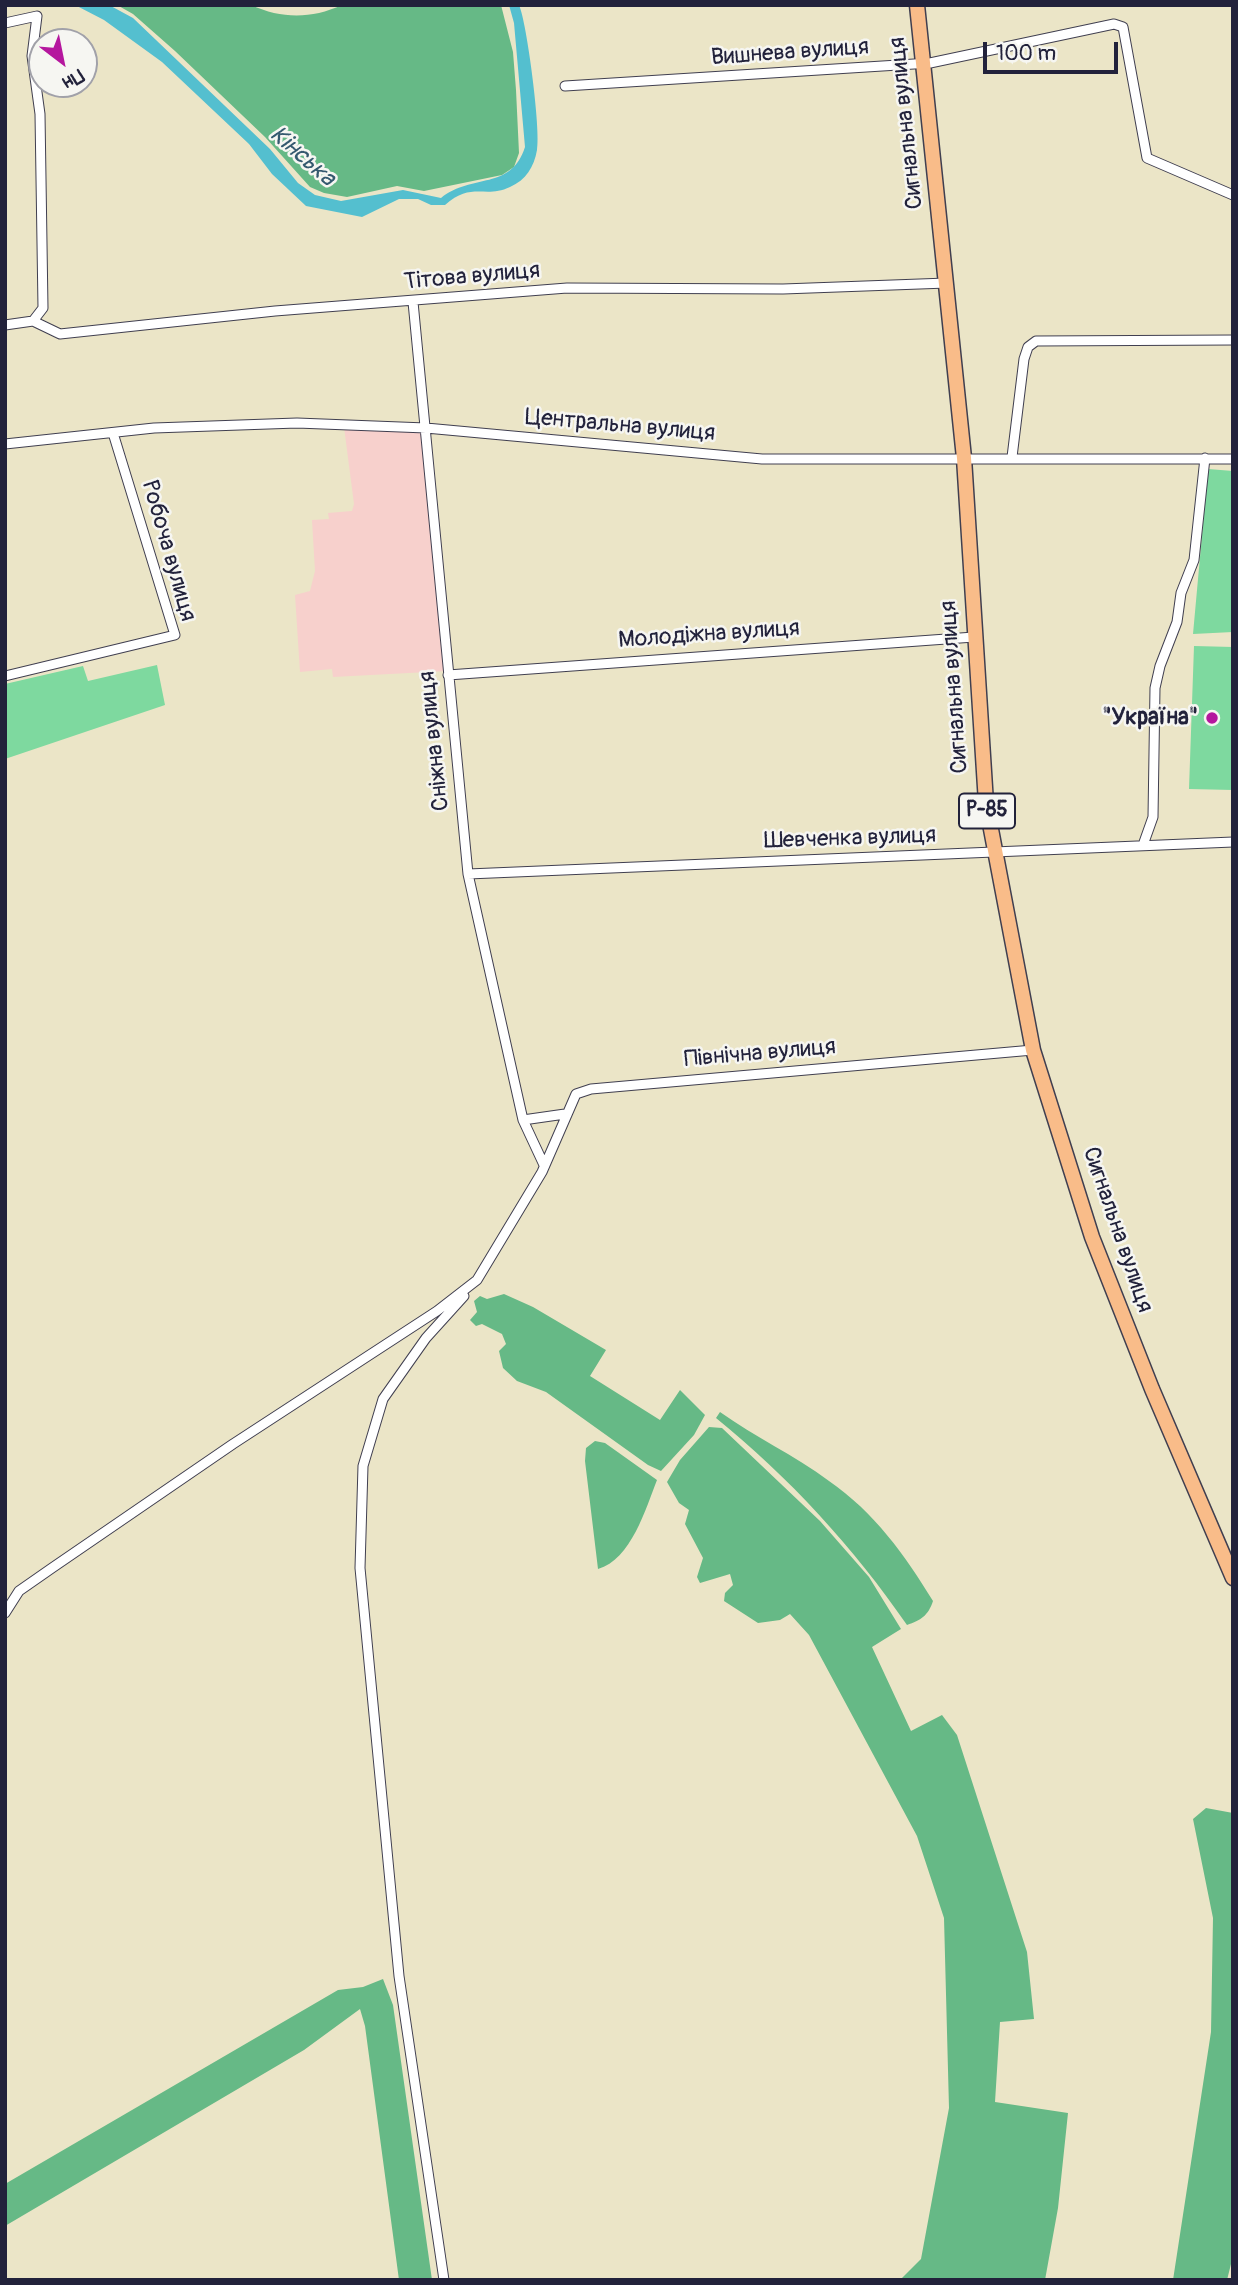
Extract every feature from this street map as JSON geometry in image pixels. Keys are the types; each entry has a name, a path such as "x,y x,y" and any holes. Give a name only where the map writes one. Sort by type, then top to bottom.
{"main road":[{"name":"Сигнальна вулиця","path":"917,5 964,458 986,803 1033,1051 1092,1237 1152,1389 1233,1578"}],"street":[{"path":"5,23 37,16 32,56 40,114 43,308 33,321"},
{"name":"Вишнева вулиця","path":"565,86 924,64 1099,27 1123,27 1147,158 1233,195"},
{"name":"Тітова вулиця","path":"5,325 33,321 60,334 275,311 567,288 782,289 947,283"},
{"name":"Сніжна вулиця","path":"413,302 468,874 523,1120 543,1169"},
{"path":"1012,457 1024,359 1027,347 1035,341 1233,340"},
{"name":"Центральна вулиця","path":"5,444 113,433 297,423 426,428 762,459 1233,459"},
{"name":"Робоча вулиця","path":"5,676 175,635 113,433"},
{"path":"1143,845 1153,817 1155,688 1160,666 1177,622 1181,593 1194,560 1205,458"},
{"name":"Молодіжна вулиця","path":"448,675 974,637"},
{"name":"Шевченка вулиця","path":"468,874 1233,842"},
{"name":"Північна вулиця","path":"477,1280 543,1169 576,1094 591,1089 1033,1051"},
{"path":"523,1120 565,1114"},
{"path":"5,1613 19,1591 233,1444 437,1311 477,1280"},
{"path":"444,2280 399,1976 360,1556 363,1466 383,1399 426,1338 477,1280"}],"shaded area":[{"path":"344,427 425,429 447,671 333,677 332,669 300,672 295,595 310,591 315,571 312,520 329,519 328,513 352,511 354,504"}],"green space":[{"path":"117,5 251,5 274,13 296,16 319,13 342,5 501,5 513,52 519,153 514,167 502,175 424,191 397,186 347,197 324,193 310,187 265,137 175,51 133,14"},
{"path":"1208,469 1233,471 1233,632 1193,634"},
{"name":"\"Україна\"","path":"1194,646 1233,647 1233,790 1189,789"},
{"path":"157,665 165,705 5,759 5,684 83,666 88,681"},
{"path":"504,1294 533,1307 606,1350 590,1376 660,1420 680,1390 705,1415 694,1435 661,1471 648,1465 546,1392 517,1381 503,1368 499,1351 506,1344 502,1334 482,1324 476,1326 470,1320 477,1312 474,1301 480,1296 487,1299"},
{"path":"720,1412 816,1472 860,1506 900,1551 933,1601 926,1614 907,1625 843,1541 795,1489 716,1418"},
{"path":"709,1427 722,1428 820,1521 869,1577 901,1629 872,1647 911,1731 942,1715 957,1735 1027,1952 1034,2019 1000,2022 995,2102 1068,2113 1058,2208 1045,2280 900,2280 921,2259 949,2108 944,1918 917,1836 809,1635 790,1614 780,1620 758,1623 724,1601 725,1593 733,1585 730,1574 700,1583 697,1577 703,1558 685,1524 689,1510 679,1503 667,1482 680,1460"},
{"path":"595,1441 605,1443 657,1480 636,1532 620,1555 610,1564 598,1569 585,1461 586,1448"},
{"path":"1206,1808 1233,1813 1233,2256 1227,2280 1173,2280 1211,2032 1213,1918 1193,1819"},
{"path":"383,1979 393,2005 432,2280 399,2280 365,2026 360,2009 304,2050 5,2226 5,2184 338,1990 363,1987"}],"water":[{"path":"75,5 109,5 133,18 270,149 298,183 315,195 341,201 403,190 441,198 453,190 500,176 519,161 525,147 514,23 509,5 519,5 526,33 535,101 538,139 534,162 525,177 510,187 493,192 463,194 445,205 431,205 418,199 399,199 362,217 306,206 272,174 249,144 162,62 104,20"}],"place":[{"name":"\"Україна\"","path":"1212,718"}],"water label":[{"name":"Кінська","path":"302,157"}]}
